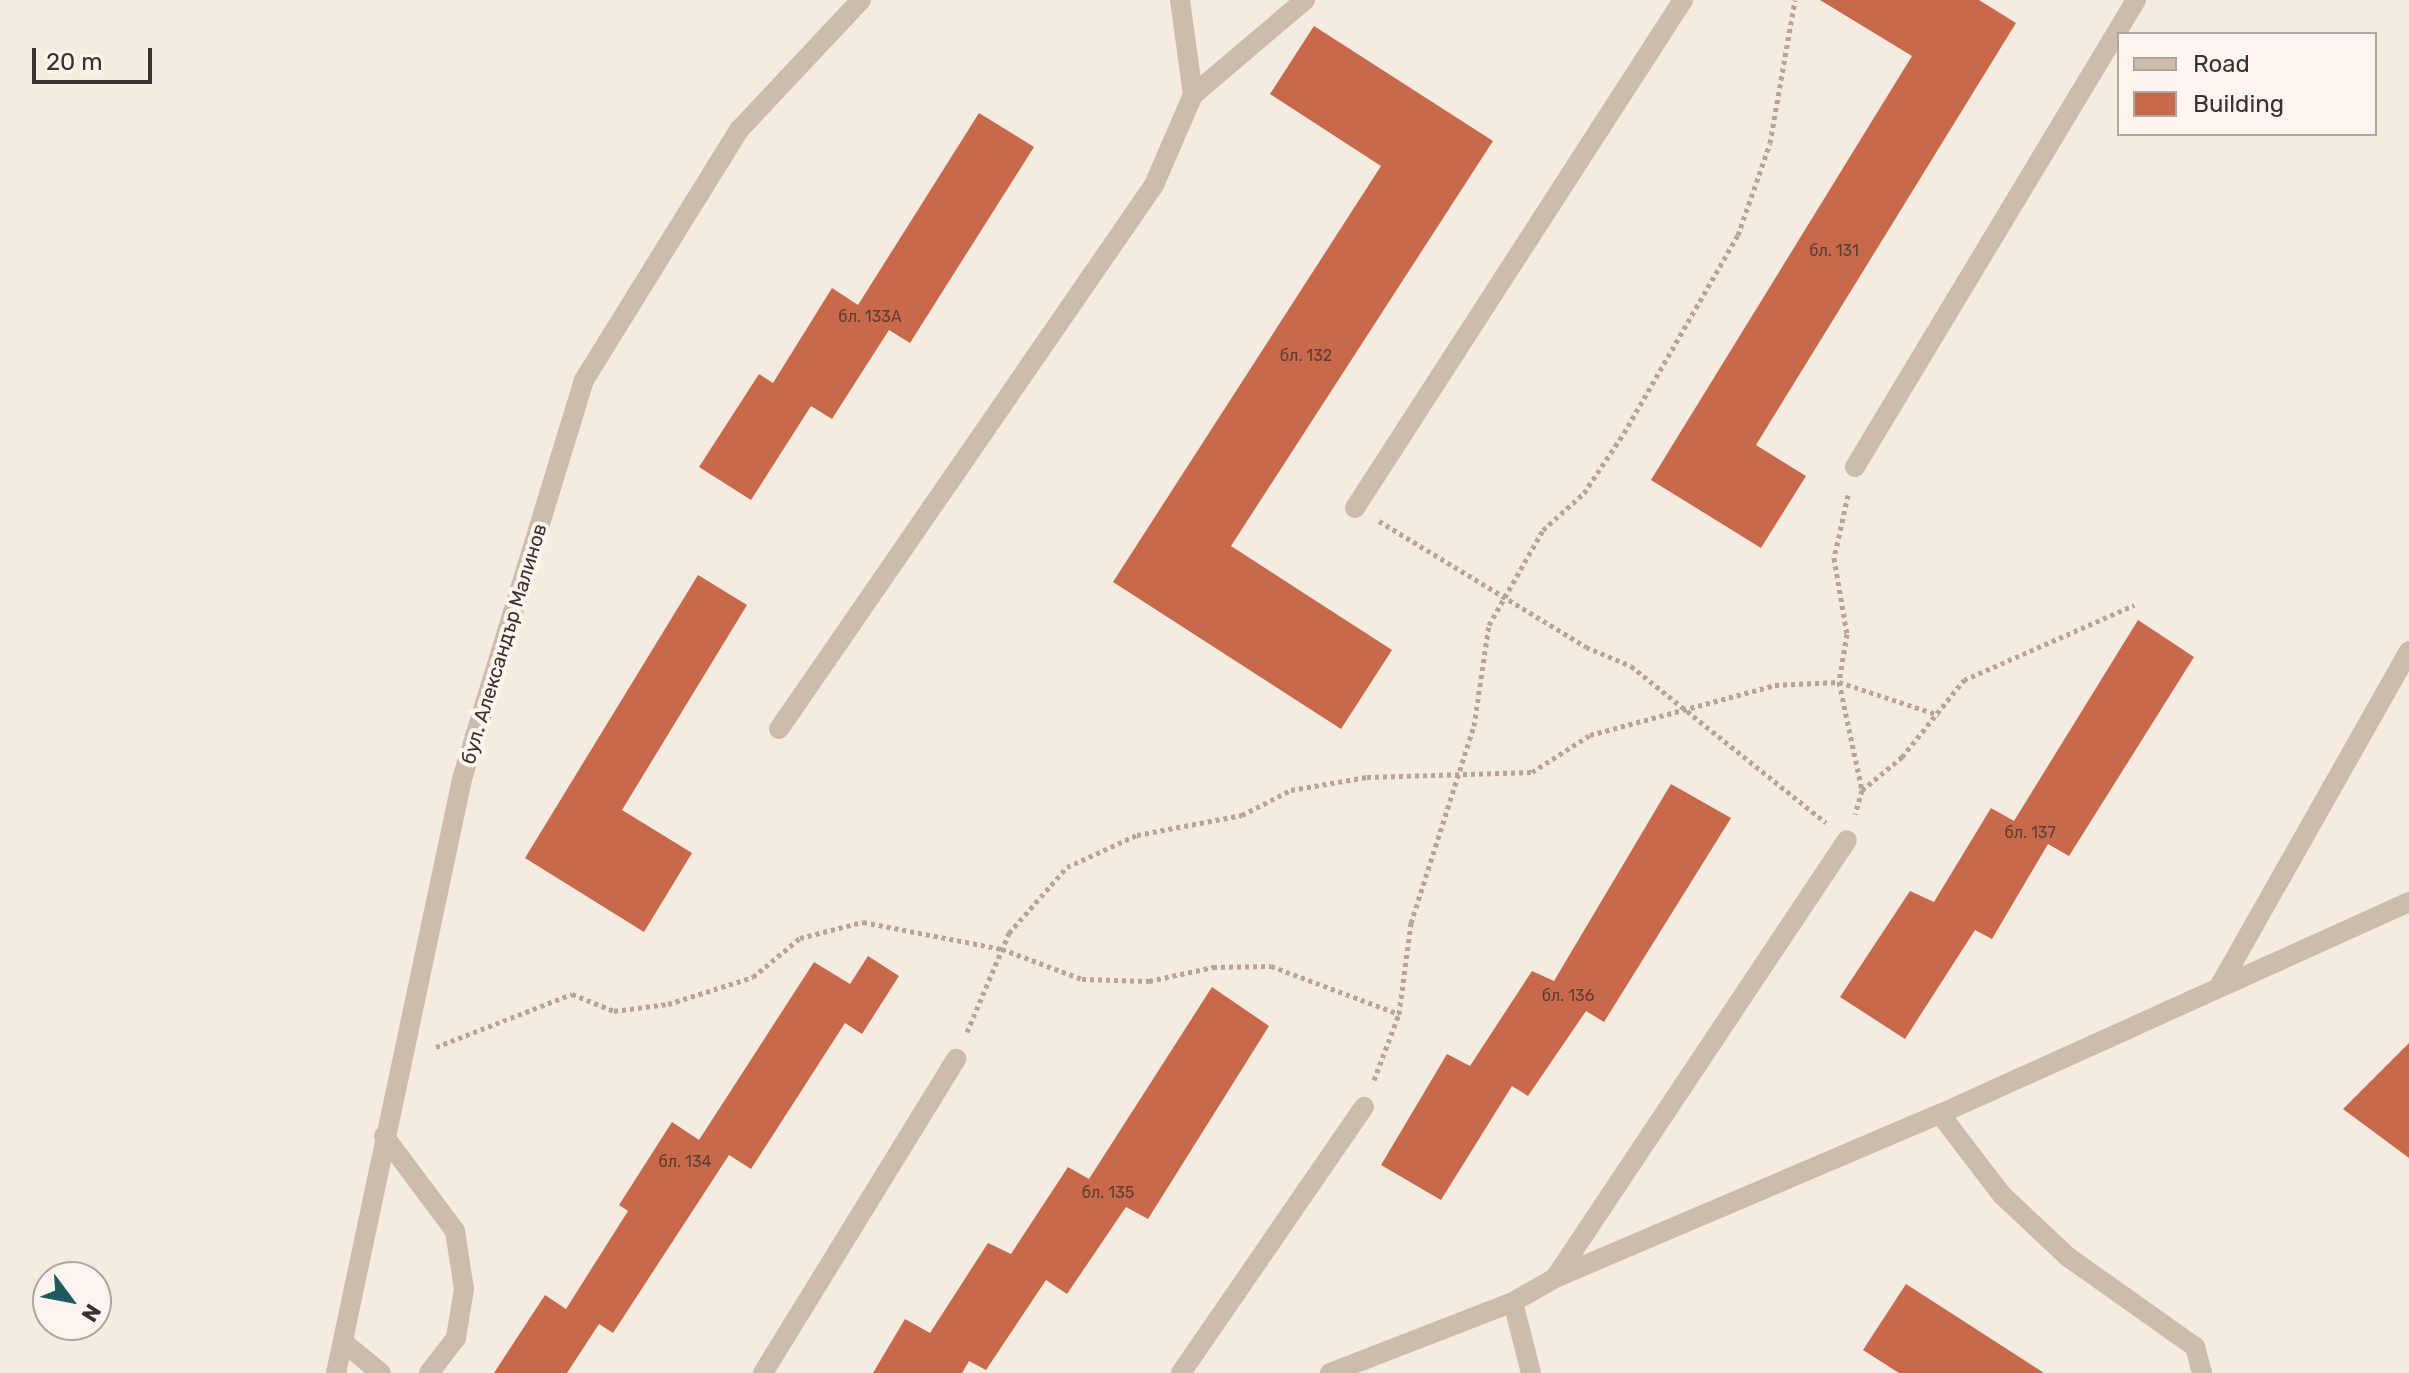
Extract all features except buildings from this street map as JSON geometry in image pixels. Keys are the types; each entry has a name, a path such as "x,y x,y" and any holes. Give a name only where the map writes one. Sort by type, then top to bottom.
{"street":[{"name":"бул. Александър Малинов","path":"336,1373 462,779 584,380 739,130 861,0"},
{"path":"1180,0 1193,95"},
{"path":"779,729 1154,185 1193,95 1305,0"},
{"path":"1355,508 1683,0"},
{"path":"1855,467 2136,0"},
{"path":"2219,987 2409,651"},
{"path":"1555,1278 1847,840"},
{"path":"1330,1373 1513,1302 1555,1278 1940,1114 2409,902"},
{"path":"763,1373 956,1059"},
{"path":"1181,1373 1364,1107"},
{"path":"1940,1114 2002,1195 2068,1257 2195,1347 2202,1373"},
{"path":"384,1136 455,1231 464,1289 456,1338 429,1373"},
{"path":"1513,1302 1531,1373"},
{"path":"343,1342 381,1373"}],"path":[{"path":"1364,1107 1399,1014 1411,923 1474,726 1489,625 1543,530 1584,493 1624,433 1738,235 1770,143 1795,0"},
{"path":"1355,508 1504,594 1586,647 1631,666 1688,706 1847,840 1862,790 1839,682 1847,634 1834,558 1855,467"},
{"path":"1862,790 1939,715 1964,680 2134,605"},
{"path":"956,1059 1002,949 1067,867 1137,835 1242,815 1291,790 1367,777 1532,772 1590,735 1688,706 1775,685 1839,682 1939,715"},
{"path":"404,1059 572,994 614,1011 668,1004 753,977 800,938 863,922 1002,949 1082,979 1149,981 1213,967 1271,966 1399,1014"}]}
